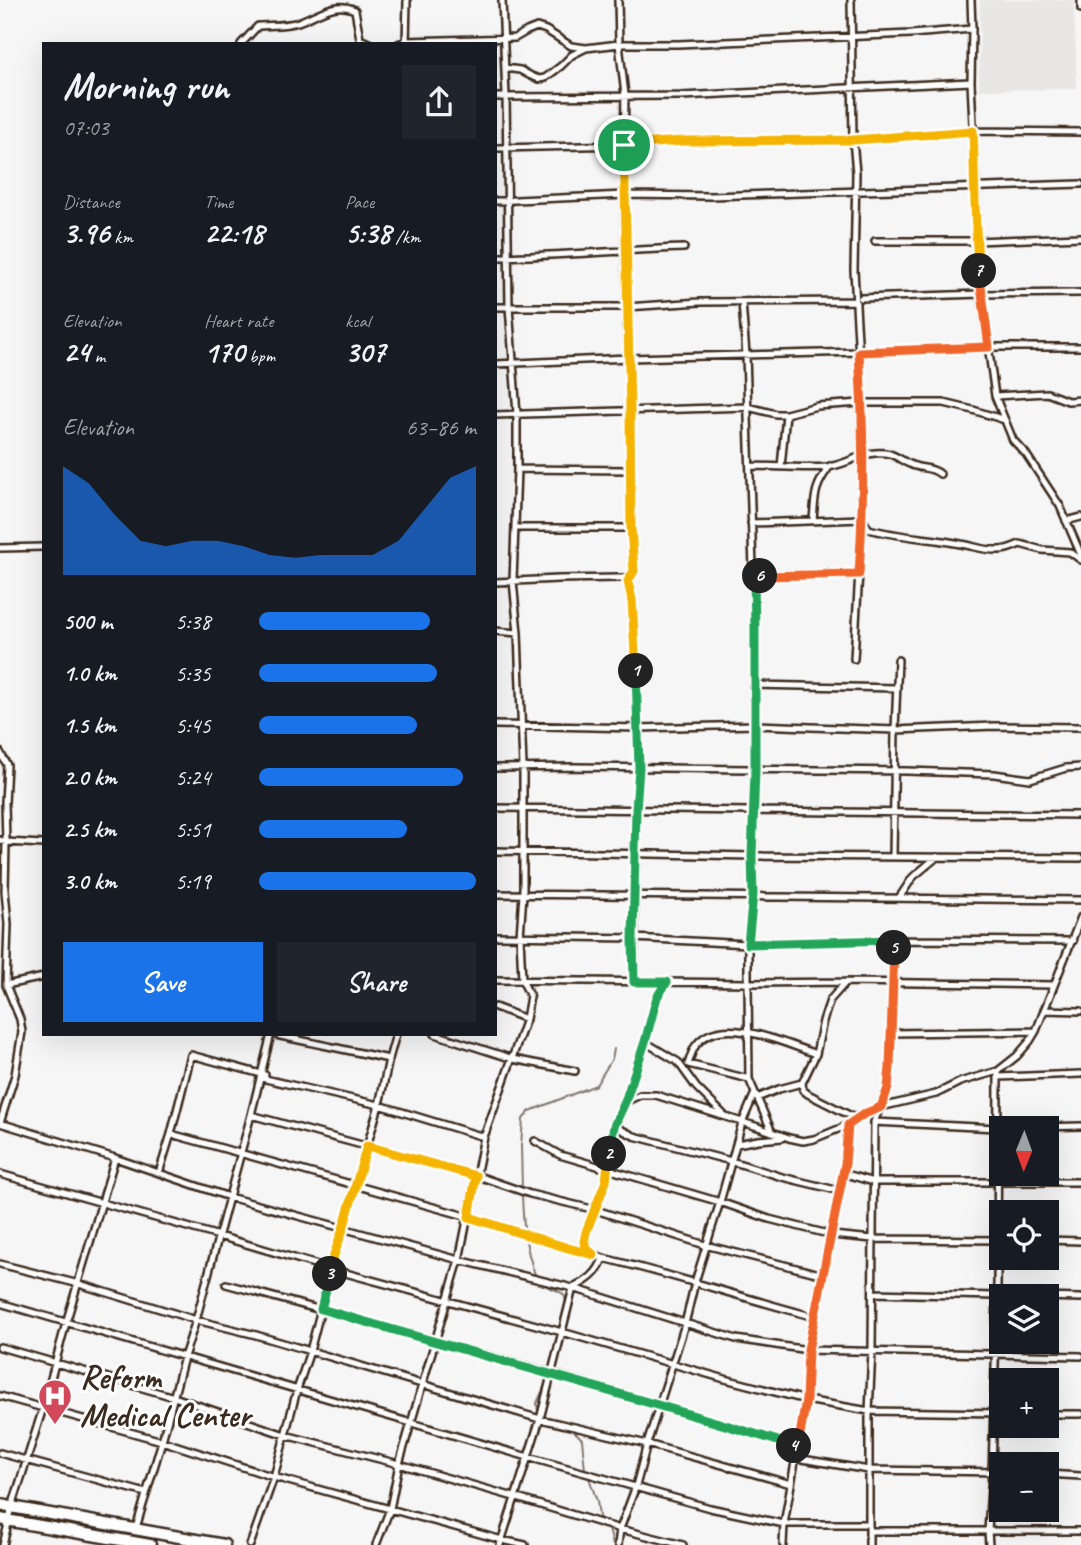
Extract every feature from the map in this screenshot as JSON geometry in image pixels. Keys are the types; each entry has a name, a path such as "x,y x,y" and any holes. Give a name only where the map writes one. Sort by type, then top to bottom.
{"highway":[{"path":"0,1505 224,1545"},
{"path":"5,1519 150,1545"}],"street":[{"path":"406,42 407,0"},
{"path":"376,1545 390,1508 399,1464 459,1260 484,1137 526,1020 530,996 522,980 520,936 523,894 523,767 518,633 513,581 517,414 509,307 502,0"},
{"path":"618,0 619,44 625,95 625,250 634,571 628,581 632,600 639,768 634,982"},
{"path":"850,0 856,173 854,270 859,299 862,454 862,519 853,659"},
{"path":"971,0 976,241 995,397 1013,440 1026,454 1060,506 1081,558"},
{"path":"1081,0 1081,9"},
{"path":"243,42 258,26 297,23 321,10 342,5 355,10 360,39 367,42"},
{"path":"426,42 515,38 537,27 571,46 586,48 619,44 678,44 972,29"},
{"path":"505,68 520,70 540,79 545,78 572,55 586,48"},
{"path":"497,97 681,96 971,82"},
{"path":"497,148 683,141 853,140 973,131 1081,132"},
{"path":"497,201 625,195 711,196 1081,184"},
{"path":"875,241 1081,237"},
{"path":"497,257 684,248"},
{"path":"497,307 627,307 700,302 1081,293"},
{"path":"743,302 755,629 753,895 748,944 749,1079 772,1132"},
{"path":"497,364 989,347 1081,347"},
{"path":"995,397 1047,393 1068,401 1081,400"},
{"path":"497,415 748,407 786,414 817,406 944,403 1005,420"},
{"path":"781,467 786,414"},
{"path":"750,466 830,466 862,454 890,454 916,467 934,469 940,474"},
{"path":"813,521 816,489 830,466"},
{"path":"517,470 630,470"},
{"path":"1066,521 1081,517"},
{"path":"751,523 862,519"},
{"path":"862,519 869,529 899,536 964,544 985,550 1010,549 1020,544 1042,550 1070,552 1081,558"},
{"path":"516,528 631,528"},
{"path":"0,548 42,547"},
{"path":"754,576 859,574"},
{"path":"497,582 624,578 628,581"},
{"path":"497,631 518,633"},
{"path":"893,857 898,660"},
{"path":"754,685 897,688"},
{"path":"497,725 638,728 755,725 895,730 994,726 1081,727"},
{"path":"0,752 7,765 2,803 3,891 8,925 6,985 20,1019 22,1032 15,1075 0,1123 229,1197 573,1288 736,1339 808,1350 989,1354"},
{"path":"497,768 907,771 994,774 1030,779 1066,768 1081,767"},
{"path":"497,808 1081,815"},
{"path":"3,841 42,844"},
{"path":"497,851 1081,859"},
{"path":"899,898 913,877 937,857"},
{"path":"497,894 1081,900"},
{"path":"998,1116 998,1074 1017,1056 1036,1031 1081,917"},
{"path":"0,924 8,925"},
{"path":"497,936 633,938 748,944 894,940 1073,941"},
{"path":"869,1545 874,1122 888,1088 894,940"},
{"path":"6,985 42,977"},
{"path":"497,980 1053,985"},
{"path":"594,1255 584,1242 606,1181 614,1126 645,1042 657,997 667,982"},
{"path":"846,982 830,1000 816,1055 802,1083 803,1090 808,1094 857,1119"},
{"path":"497,1008 526,1020"},
{"path":"1044,1010 1081,1011"},
{"path":"891,1033 1036,1031"},
{"path":"688,1064 694,1046 702,1038 715,1032 749,1032 816,1055"},
{"path":"136,1528 219,1236 271,1036"},
{"path":"280,1036 389,1059"},
{"path":"250,1545 274,1477 334,1255 379,1105 395,1036"},
{"path":"441,1036 513,1059 575,1071"},
{"path":"645,1042 678,1062 749,1079"},
{"path":"159,1173 191,1055 268,1076"},
{"path":"678,1062 696,1087 727,1118"},
{"path":"625,1102 640,1096 656,1096 803,1141 848,1125 881,1107 936,1094 960,1083 998,1074 1081,1074"},
{"path":"261,1077 379,1105 484,1137"},
{"path":"618,1545 620,1529 636,1486 685,1324 705,1245 742,1123 756,1096 802,1083"},
{"path":"251,1115 596,1210 705,1245 824,1275"},
{"path":"874,1122 989,1128"},
{"path":"783,1545 784,1524 806,1400 808,1350 840,1191 848,1125"},
{"path":"614,1126 634,1136 840,1191"},
{"path":"1059,1127 1081,1126"},
{"path":"171,1134 815,1317"},
{"path":"737,1144 789,1138"},
{"path":"535,1141 560,1155 769,1219 832,1235 873,1239 989,1240"},
{"path":"3,1545 5,1519 12,1507 43,1408 115,1158"},
{"path":"843,1173 873,1182 1081,1182"},
{"path":"0,1174 447,1302 806,1400 869,1411 989,1413"},
{"path":"1059,1240 1081,1241"},
{"path":"573,1288 593,1275 603,1258"},
{"path":"0,1264 424,1383 540,1419 647,1444 791,1484"},
{"path":"226,1284 551,1373 798,1447"},
{"path":"501,1543 540,1419 573,1288"},
{"path":"873,1293 989,1295"},
{"path":"1059,1297 1081,1298"},
{"path":"0,1303 528,1457 710,1508 784,1524 988,1531 1081,1531"},
{"path":"0,1347 174,1397 285,1435 399,1464 683,1545"},
{"path":"995,1368 996,1354 1081,1356"},
{"path":"0,1395 162,1441 274,1477 390,1508 501,1543 525,1545"},
{"path":"1059,1414 1081,1414"},
{"path":"0,1453 146,1493"},
{"path":"796,1458 869,1470 989,1472"},
{"path":"1059,1475 1081,1476"},
{"path":"989,1516 989,1545"}],"shaded area":[{"path":"980,0 1074,0 1077,89 979,90"}],"waterway":[{"path":"522,1188 523,1119 530,1111 596,1085 612,1059 614,1049"},
{"path":"522,1194 525,1236 536,1277"},
{"path":"542,1283 565,1297 559,1329"},
{"path":"553,1356 558,1334"},
{"path":"538,1412 537,1403 547,1381"},
{"path":"571,1428 582,1439 585,1470"},
{"path":"588,1475 597,1501 599,1517 604,1522"},
{"path":"609,1529 613,1545"}],"place":[{"name":"Reform Medical Center","path":"55,1426"}],"route":[{"path":"973,131 976,241 989,347 859,352 862,519 859,574 754,576 753,895 748,944 894,940 888,1088 881,1107 848,1125 845,1164 808,1350 806,1400 798,1447 551,1373 321,1309 334,1255 367,1146 476,1176 469,1217 594,1255 584,1242 606,1181 614,1126 645,1042 657,997 667,982 634,982 639,768 632,600 628,581 634,571 624,145 683,141 853,140 973,131"}]}
